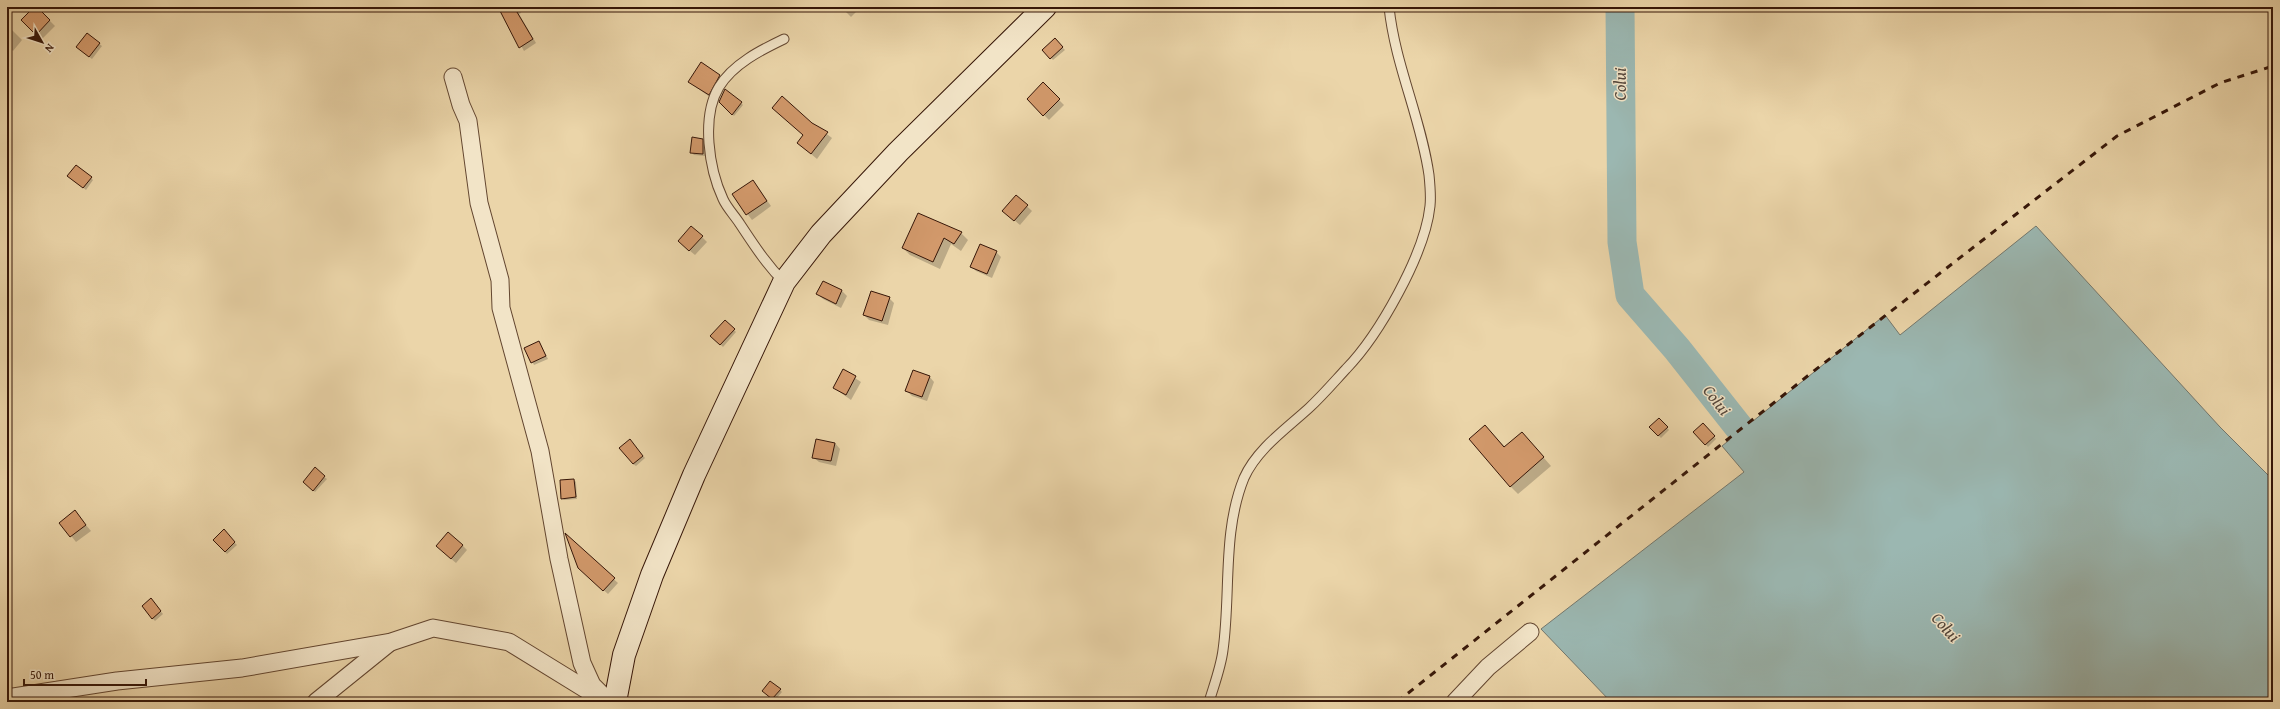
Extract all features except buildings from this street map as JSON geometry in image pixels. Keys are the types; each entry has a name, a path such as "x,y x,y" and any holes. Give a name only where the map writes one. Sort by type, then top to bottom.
{"street":[{"path":"615,702 624,655 652,575 694,475 784,282 821,234 898,152 1045,7"},
{"path":"453,77 461,105 468,121 479,203 500,280 501,308 540,451 559,559 582,663 592,685 608,702"},
{"path":"7,698 117,681 242,668 391,642 434,628 509,642 608,702"},
{"path":"1455,702 1488,667 1530,632"},
{"path":"316,702 391,642"}],"lane":[{"path":"1209,702 1223,651 1231,546 1236,504 1244,479 1252,463 1272,441 1311,406 1348,367 1380,323 1404,282 1420,245 1430,207 1429,176 1412,102 1392,37 1389,7"},
{"path":"784,39 760,51 727,76 718,88 712,102 708,134 712,164 723,199 757,252 784,282"}],"water":[{"path":"2036,226 2220,427 2273,480 2273,702 1611,702 1541,629 1744,472 1722,446 1885,315 1900,335"}],"waterway":[{"name":"Colui","path":"1620,7 1622,242 1630,295 1677,349 1741,430 1770,456"}],"railway":[{"path":"1397,702 1810,374 2117,136 2220,83 2273,66"}]}
